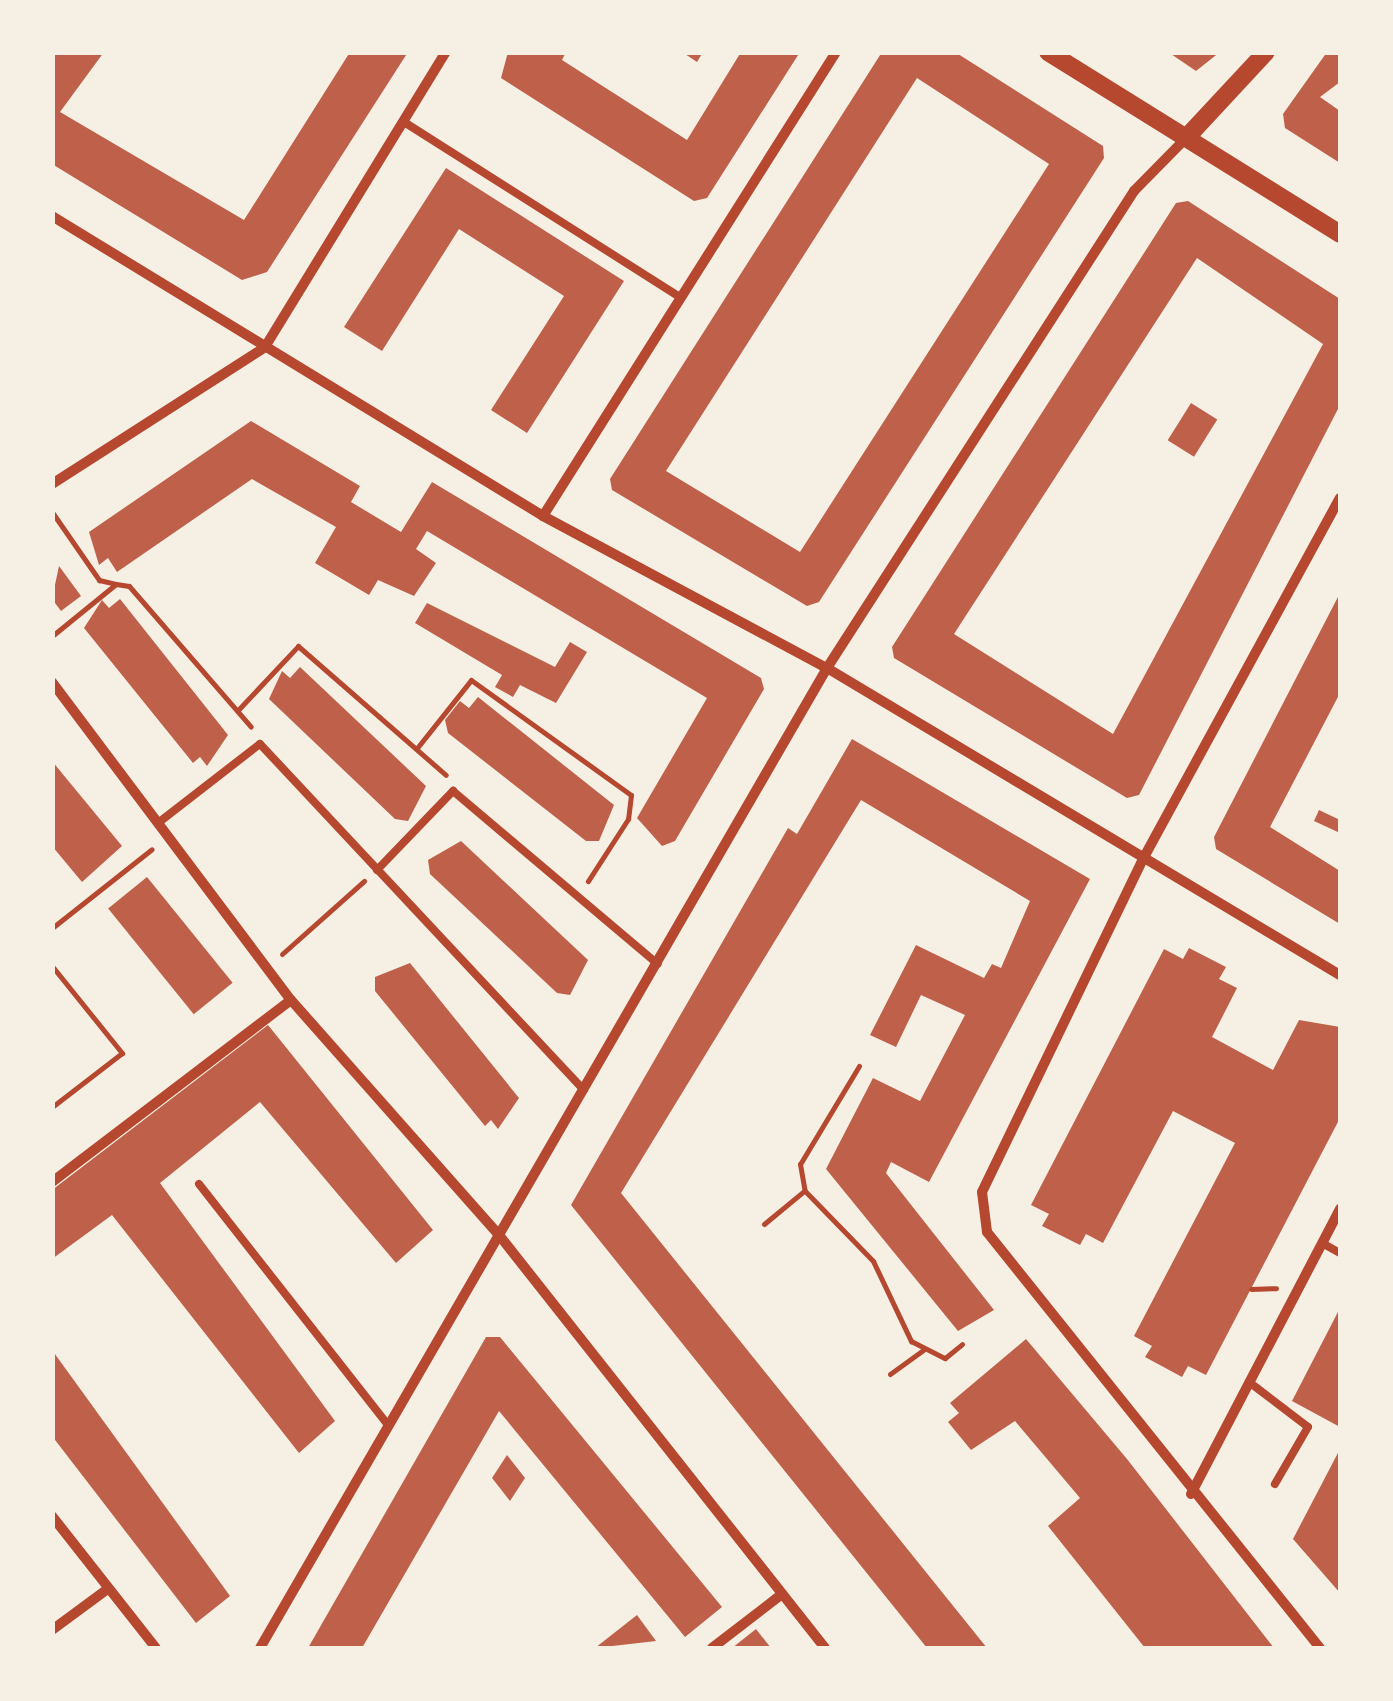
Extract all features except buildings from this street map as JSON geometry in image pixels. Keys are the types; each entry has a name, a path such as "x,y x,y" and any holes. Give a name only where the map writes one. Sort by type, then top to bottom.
{"street":[{"path":"52,484 265,347 446,52"},
{"path":"544,516 836,52"},
{"path":"1048,52 1340,234"},
{"path":"260,1648 827,668 1134,191 1266,52"},
{"path":"52,216 544,516 827,668 1340,974"},
{"path":"1320,1648 1191,1494 987,1232 982,1192 1143,859 1340,498"},
{"path":"52,682 290,1000 499,1235 824,1648"},
{"path":"52,1182 290,1000"},
{"path":"1191,1494 1340,1209"},
{"path":"52,1516 106,1590 156,1648"},
{"path":"52,1630 106,1590"},
{"path":"712,1648 782,1594"}],"lane":[{"path":"404,122 681,298"},
{"path":"158,823 260,744 584,1090"},
{"path":"377,870 453,791 658,964"},
{"path":"199,1184 388,1426"},
{"path":"1322,1243 1340,1253"},
{"path":"1249,1382 1308,1427 1274,1484"}],"path":[{"path":"52,512 99,580 129,586 256,732"},
{"path":"52,636 116,584"},
{"path":"238,710 298,646 417,748 453,791"},
{"path":"417,748 471,680 631,796 628,819 579,896"},
{"path":"52,928 168,836"},
{"path":"266,968 377,870"},
{"path":"52,966 122,1053 52,1107"},
{"path":"859,1066 800,1164 805,1191 873,1261 923,1350 945,1358 962,1344"},
{"path":"764,1224 805,1191"},
{"path":"890,1374 923,1350"}]}
